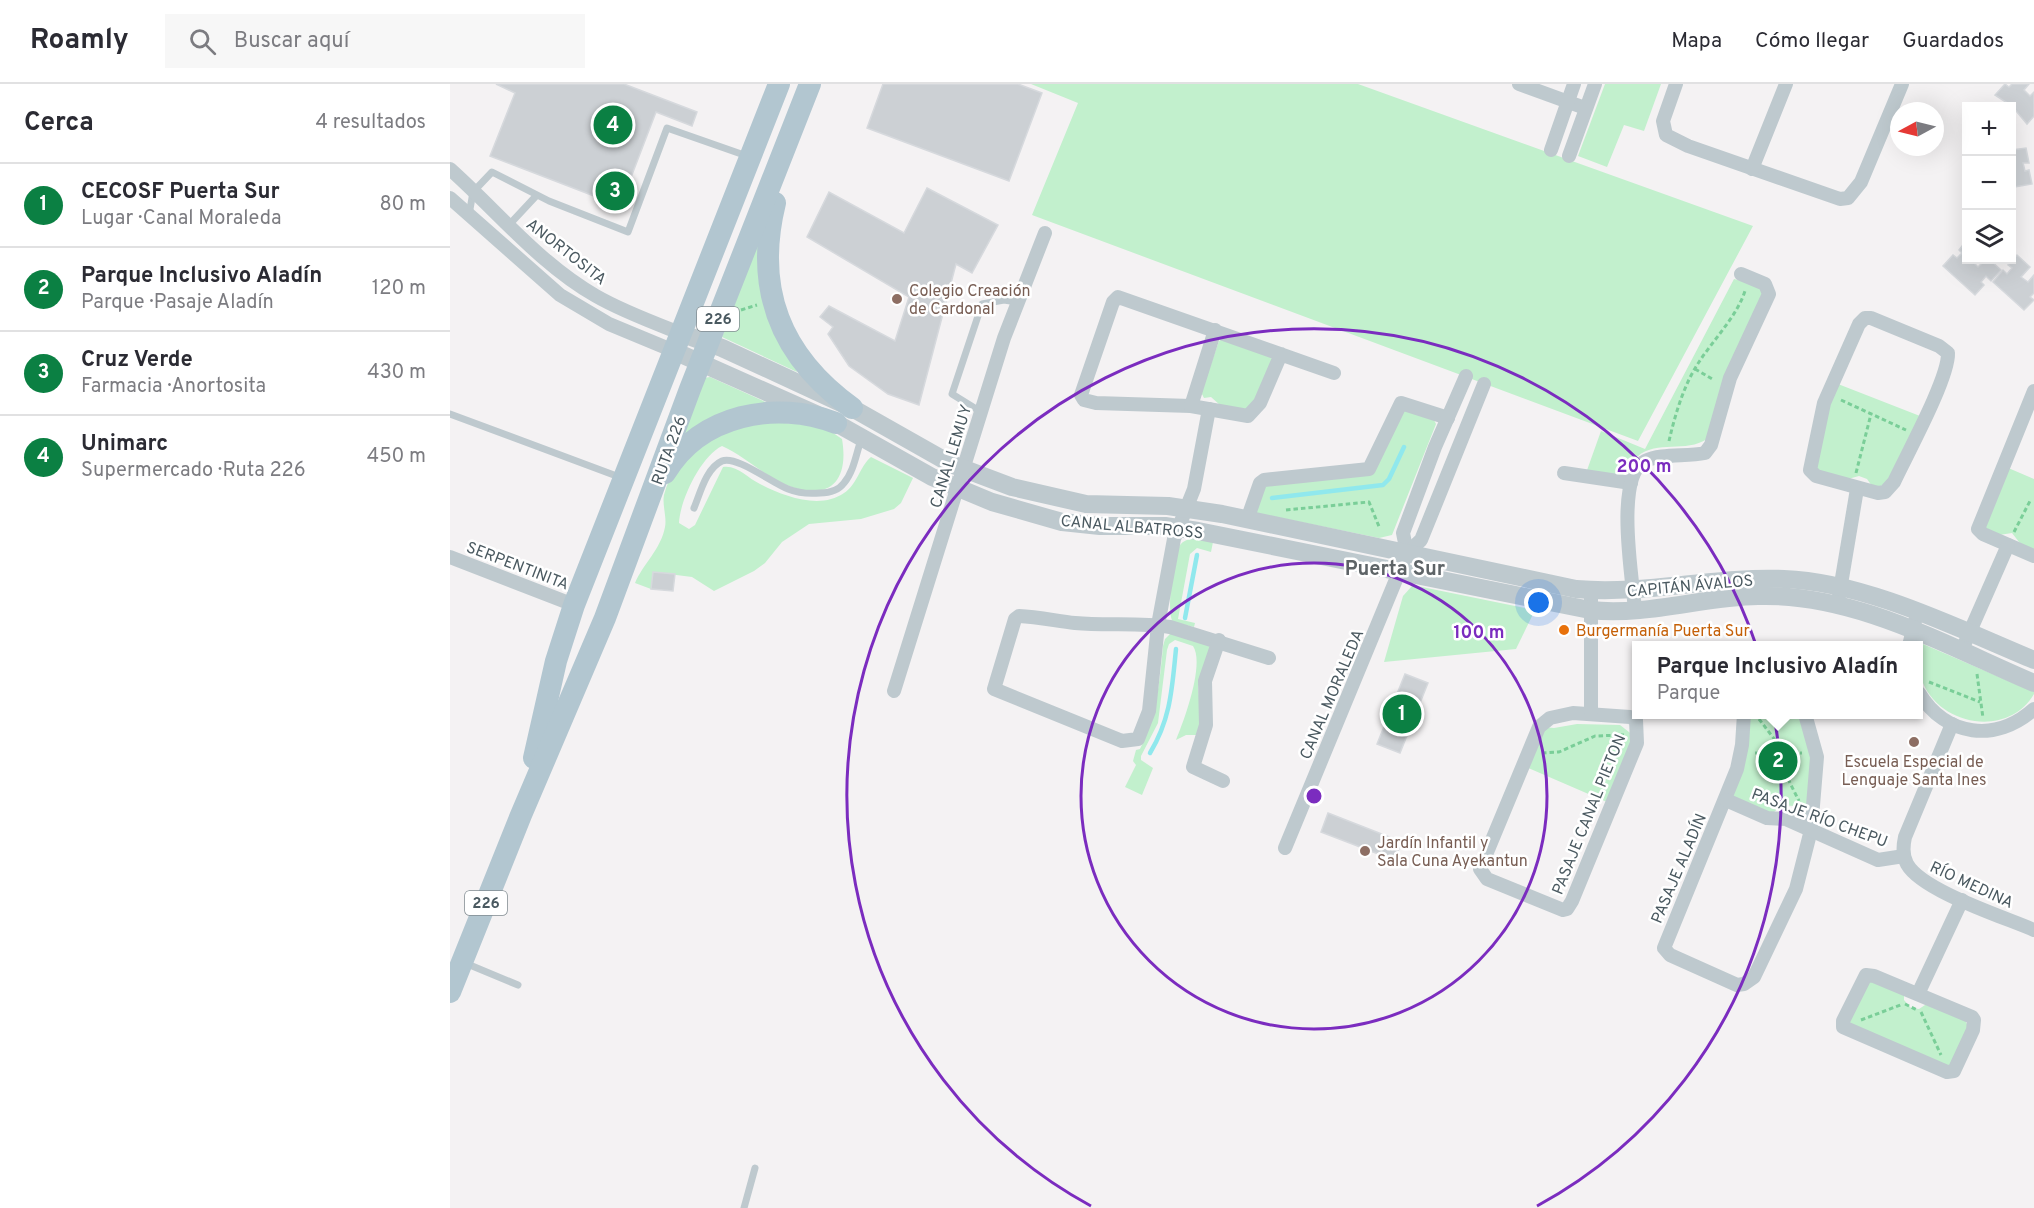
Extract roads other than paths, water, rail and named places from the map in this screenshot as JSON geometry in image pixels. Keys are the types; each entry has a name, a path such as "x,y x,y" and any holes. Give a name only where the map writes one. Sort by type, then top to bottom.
{"main road":[{"name":"RUTA 226","path":"521,815 556,661 574,605 779,84"},
{"name":"RUTA 226","path":"450,992 521,815 605,618 649,500 711,354 810,84"},
{"path":"789,139 768,241 768,272 773,303 782,329 797,355 822,384 844,416"},
{"path":"649,500 668,468 681,454 705,433 728,421 748,415 783,411 819,417 844,416"}],"street":[{"path":"1519,84 1585,108"},
{"path":"1551,150 1574,84"},
{"path":"1569,156 1595,84"},
{"path":"1676,84 1663,121 1666,135 1688,146 1831,197 1848,198 1858,188 1868,168 1902,84"},
{"path":"1752,169 1786,84"},
{"name":"ANORTOSITA","path":"450,169 548,262 596,296 677,342"},
{"path":"450,198 536,276 586,312 711,354"},
{"name":"CANAL LEMUY","path":"894,691 981,411 1017,302 1045,233"},
{"path":"1635,610 1627,517 1631,483 1640,464 1666,457 1702,454 1708,450 1720,421 1727,387 1769,292 1765,284 1746,276"},
{"path":"1281,354 1260,403 1250,416 1191,406 1096,402 1083,400 1081,391 1116,297 1215,330 1334,373"},
{"path":"1865,318 1939,346 1948,353 1948,359 1916,435 1890,488 1878,493 1855,488 1816,476 1810,470 1821,413 1859,324 1865,318"},
{"path":"1191,406 1215,330"},
{"name":"CANAL ALBATROSS","path":"711,354 963,469 1012,487 1086,504 1187,508 1407,553"},
{"name":"CANAL MORALEDA","path":"1407,553 1403,533 1466,376"},
{"name":"CANAL MORALEDA","path":"1285,848 1407,553 1421,540 1484,384"},
{"path":"2034,391 1978,526 1983,534 2034,556"},
{"path":"1247,520 1260,483 1264,480 1369,469 1401,402 1448,418"},
{"path":"1209,409 1194,489 1178,528 1158,625 1153,685 1147,719 1138,739 1122,741 994,689 1017,616 1075,623 1158,625 1219,640 1269,658"},
{"name":"CANAL ALBATROSS","path":"844,416 862,438 957,489 1008,508 1062,522 1100,526 1178,528 1400,573"},
{"path":"1564,473 1631,483"},
{"path":"1837,605 1855,488"},
{"path":"1961,652 2008,545"},
{"name":"CAPITÁN ÁVALOS","path":"1407,553 1550,585 1591,590 1634,591 1747,578 1787,579 1840,586 1913,630 1970,634 2034,660"},
{"name":"SERPENTINITA","path":"450,557 574,605"},
{"name":"CAPITÁN ÁVALOS","path":"1400,573 1590,610 1635,610 1760,596 1812,599 1913,630 2034,683"},
{"path":"1591,590 1591,713"},
{"path":"1219,640 1205,681 1206,725 1193,767 1223,781"},
{"path":"1923,698 1932,709 1952,724 1984,731 2014,724 2034,709"},
{"name":"PASAJE CANAL PIETON","path":"1591,713 1636,720 1637,743 1567,909 1557,908 1487,879 1480,869 1530,747 1545,720 1561,715 1591,713"},
{"name":"PASAJE ALADÍN","path":"1744,719 1741,754 1726,800 1664,948 1670,955 1731,983 1744,984 1758,968 1796,889 1811,830 1817,753 1807,719"},
{"path":"1904,856 1905,837 1952,724"},
{"name":"PASAJE RÍO CHEPU","path":"1726,800 1767,818 1786,819 1878,860 1904,856"},
{"name":"RÍO MEDINA","path":"1904,856 1917,876 1962,900 2034,930"},
{"path":"1917,994 1962,900"},
{"path":"1866,975 1917,994 1974,1020 1973,1030 1956,1068 1949,1073 1843,1027 1843,1021 1866,975"}],"lane":[{"path":"469,215 473,192 492,172 536,196 628,232 667,128 750,157"},
{"path":"508,226 536,196"},
{"path":"981,411 952,394 982,304 1004,300 1017,302"},
{"path":"450,414 624,479"},
{"path":"694,508 710,473 723,460 732,459 742,463 766,480 790,490 822,493 837,489 850,473 862,438"},
{"path":"462,962 518,985"},
{"path":"744,1208 755,1168"}],"waterway":[{"path":"1272,498 1383,485 1389,479 1404,447"},
{"path":"1185,618 1197,555"},
{"path":"1150,753 1166,715 1172,690 1176,649"}],"place":[{"name":"Unimarc","path":"613,125"},
{"name":"Cruz Verde","path":"615,191"},
{"name":"Colegio Creación de Cardonal","path":"897,299"},
{"name":"Burgermanía Puerta Sur","path":"1564,630"},
{"name":"CECOSF Puerta Sur","path":"1402,714"},
{"name":"Escuela Especial de Lenguaje Santa Ines","path":"1914,742"},
{"name":"Parque Inclusivo Aladín","path":"1778,761"},
{"name":"Jardín Infantil y Sala Cuna Ayekantun","path":"1365,851"}],"district":[{"name":"Puerta Sur","path":"1395,568"}]}
